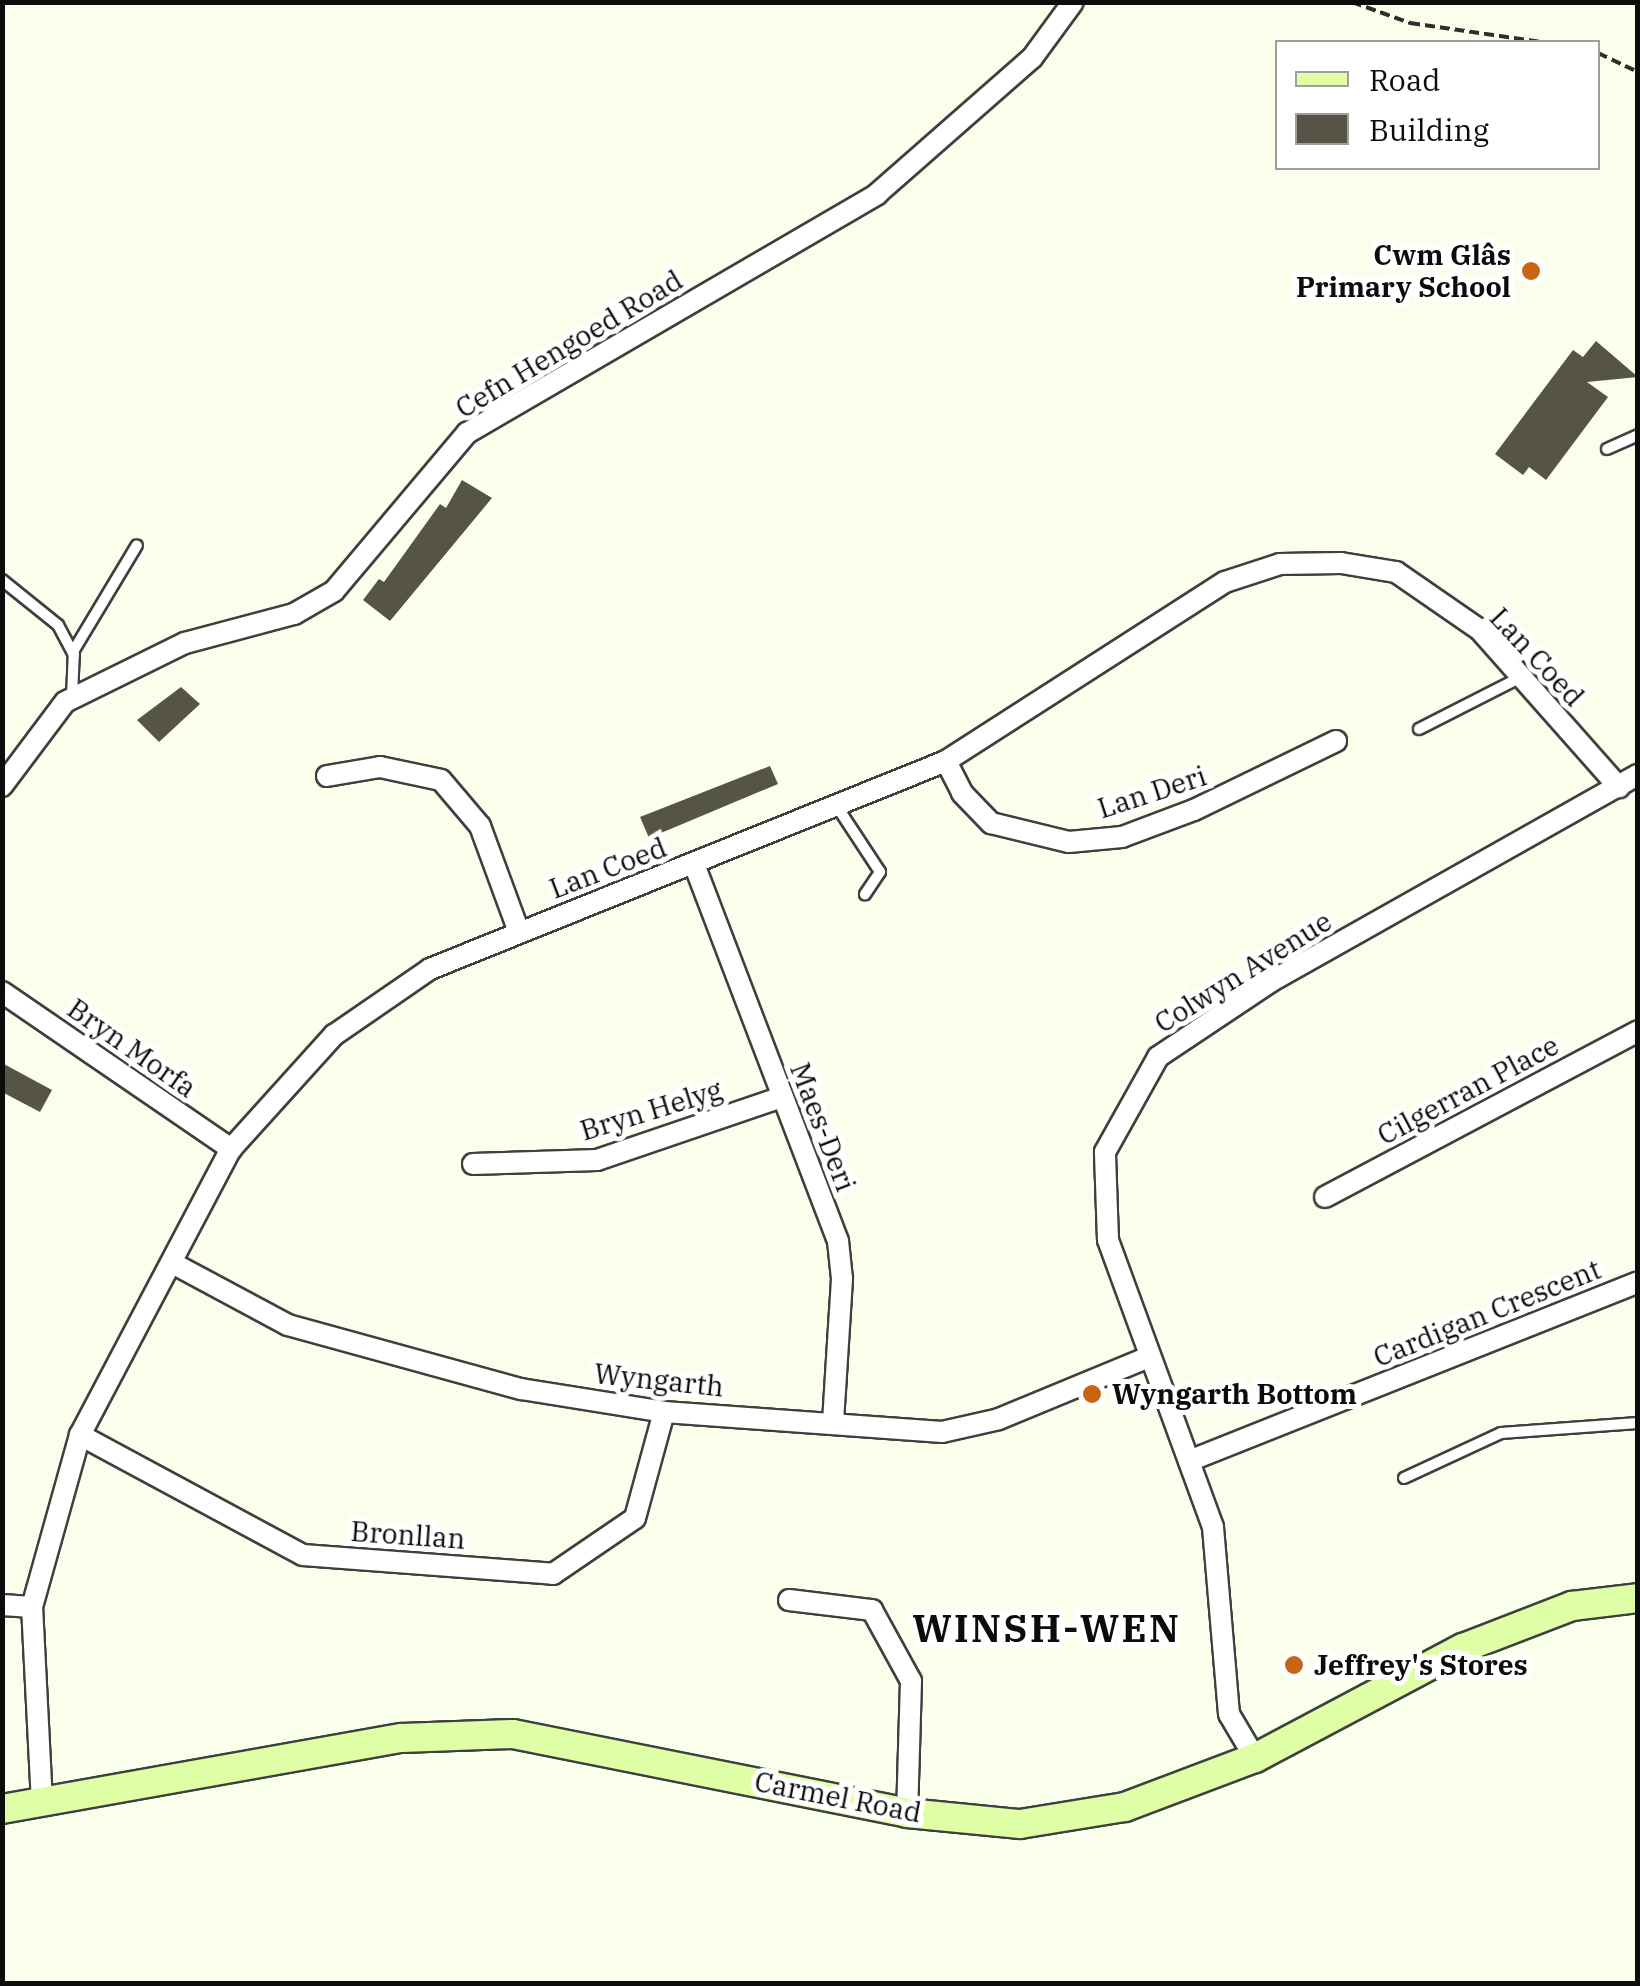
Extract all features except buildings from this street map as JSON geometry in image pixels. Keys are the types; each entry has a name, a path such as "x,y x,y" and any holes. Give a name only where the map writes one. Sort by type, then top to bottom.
{"street":[{"name":"Cefn Hengoed Road","path":"2,786 72,698 185,643 294,614 334,591 466,433 877,194 1032,58 1073,2"},
{"name":"Lan Coed","path":"42,1803 32,1607 80,1435 174,1264 230,1149 334,1036 430,968 946,761 1224,582 1280,564 1341,562 1396,572 1480,630 1619,787"},
{"name":"Lan Deri","path":"946,761 962,794 991,822 1069,842 1122,837 1194,810 1336,741"},
{"path":"326,776 380,767 441,780 480,826 519,932"},
{"name":"Colwyn Avenue","path":"1255,1758 1229,1714 1213,1527 1108,1240 1104,1152 1158,1056 1270,982 1638,775"},
{"name":"Maes-Deri","path":"694,864 838,1241 842,1279 833,1421"},
{"name":"Bryn Morfa","path":"2,992 230,1149"},
{"name":"Cilgerran Place","path":"1325,1197 1638,1031"},
{"name":"Bryn Helyg","path":"473,1164 597,1160 782,1097"},
{"name":"Wyngarth","path":"174,1264 288,1325 521,1389 664,1412 833,1421 942,1432 976,1427 1149,1357"},
{"name":"Cardigan Crescent","path":"1189,1461 1638,1282"},
{"name":"Bronllan","path":"80,1435 303,1555 552,1574 634,1518 664,1412"},
{"name":"Carmel Road","path":"2,1809 402,1738 513,1734 906,1813 1020,1824 1125,1807 1255,1758 1463,1648 1572,1606 1638,1598"},
{"path":"789,1600 872,1610 904,1667 911,1681 906,1813"},
{"path":"2,1605 32,1607"}],"lane":[{"path":"1607,449 1638,436"},
{"path":"72,698 74,656 138,546"},
{"path":"2,580 58,625 74,656"},
{"path":"1419,729 1521,677"},
{"path":"836,806 880,872 865,894"},
{"path":"1404,1478 1502,1433 1638,1423"}],"path":[{"path":"1352,2 1410,23 1528,40"},
{"path":"1600,55 1638,72"}],"place":[{"name":"Cwm Glâs Primary School","path":"1531,271"},
{"name":"Wyngarth Bottom","path":"1092,1394"},
{"name":"Jeffrey's Stores","path":"1294,1665"}],"district":[{"name":"WINSH-WEN","path":"1047,1628"}]}
